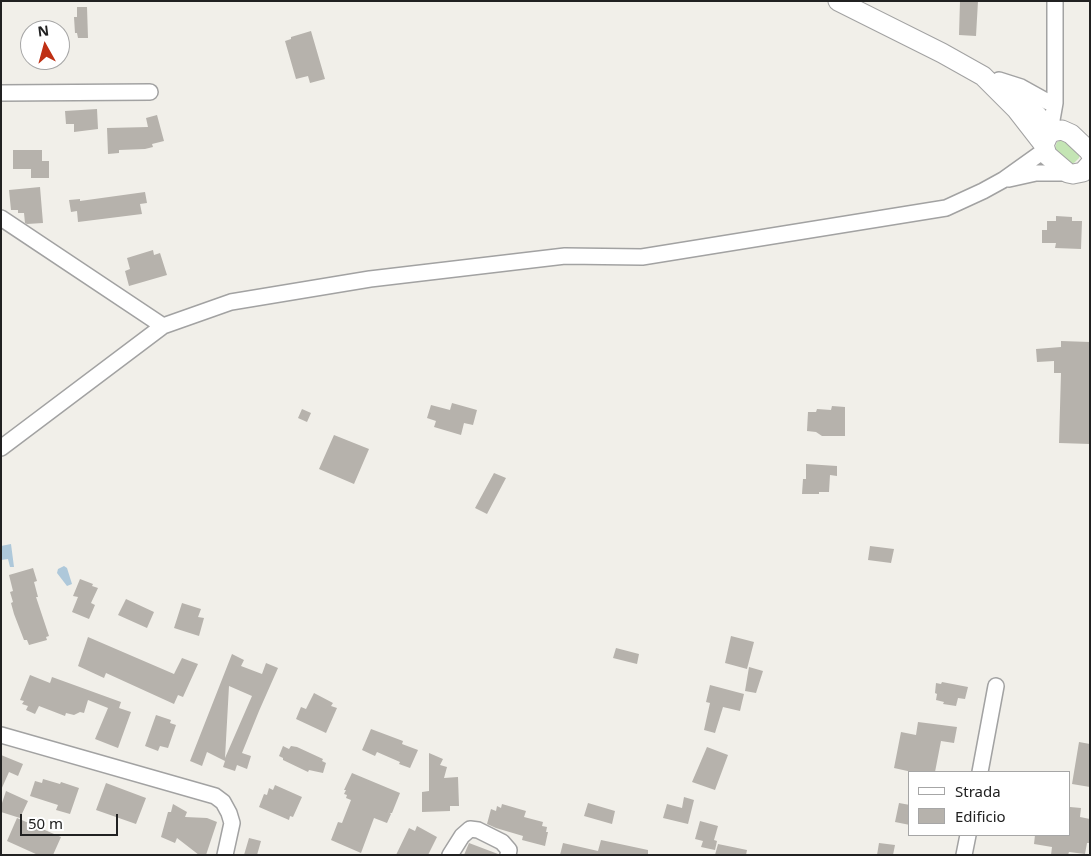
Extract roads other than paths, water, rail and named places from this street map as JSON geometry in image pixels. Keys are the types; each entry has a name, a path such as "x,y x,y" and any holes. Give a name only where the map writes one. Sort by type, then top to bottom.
{"street":[{"path":"838,1 991,78 1021,87 1048,102 1055,103"},
{"path":"1055,1 1055,103 1061,121 1052,138 1047,154 1085,163"},
{"path":"991,78 1016,109 1085,163"},
{"path":"1,93 150,92"},
{"path":"1,448 163,326 231,302 370,280 565,256 642,257 946,208 1003,180 1052,138"},
{"path":"1003,180 1085,163"},
{"path":"1,218 163,326"},
{"path":"980,771 996,686"},
{"path":"1,735 215,796 223,802 232,823 225,855"},
{"path":"450,855 462,836 470,829 478,830 502,842 509,850 508,855"},
{"path":"964,855 968,836"}],"water":[{"path":"11,544 14,567 10,567 8,559 1,560 1,546"},
{"path":"64,566 67,568 72,584 67,586 57,573 58,569"}]}
